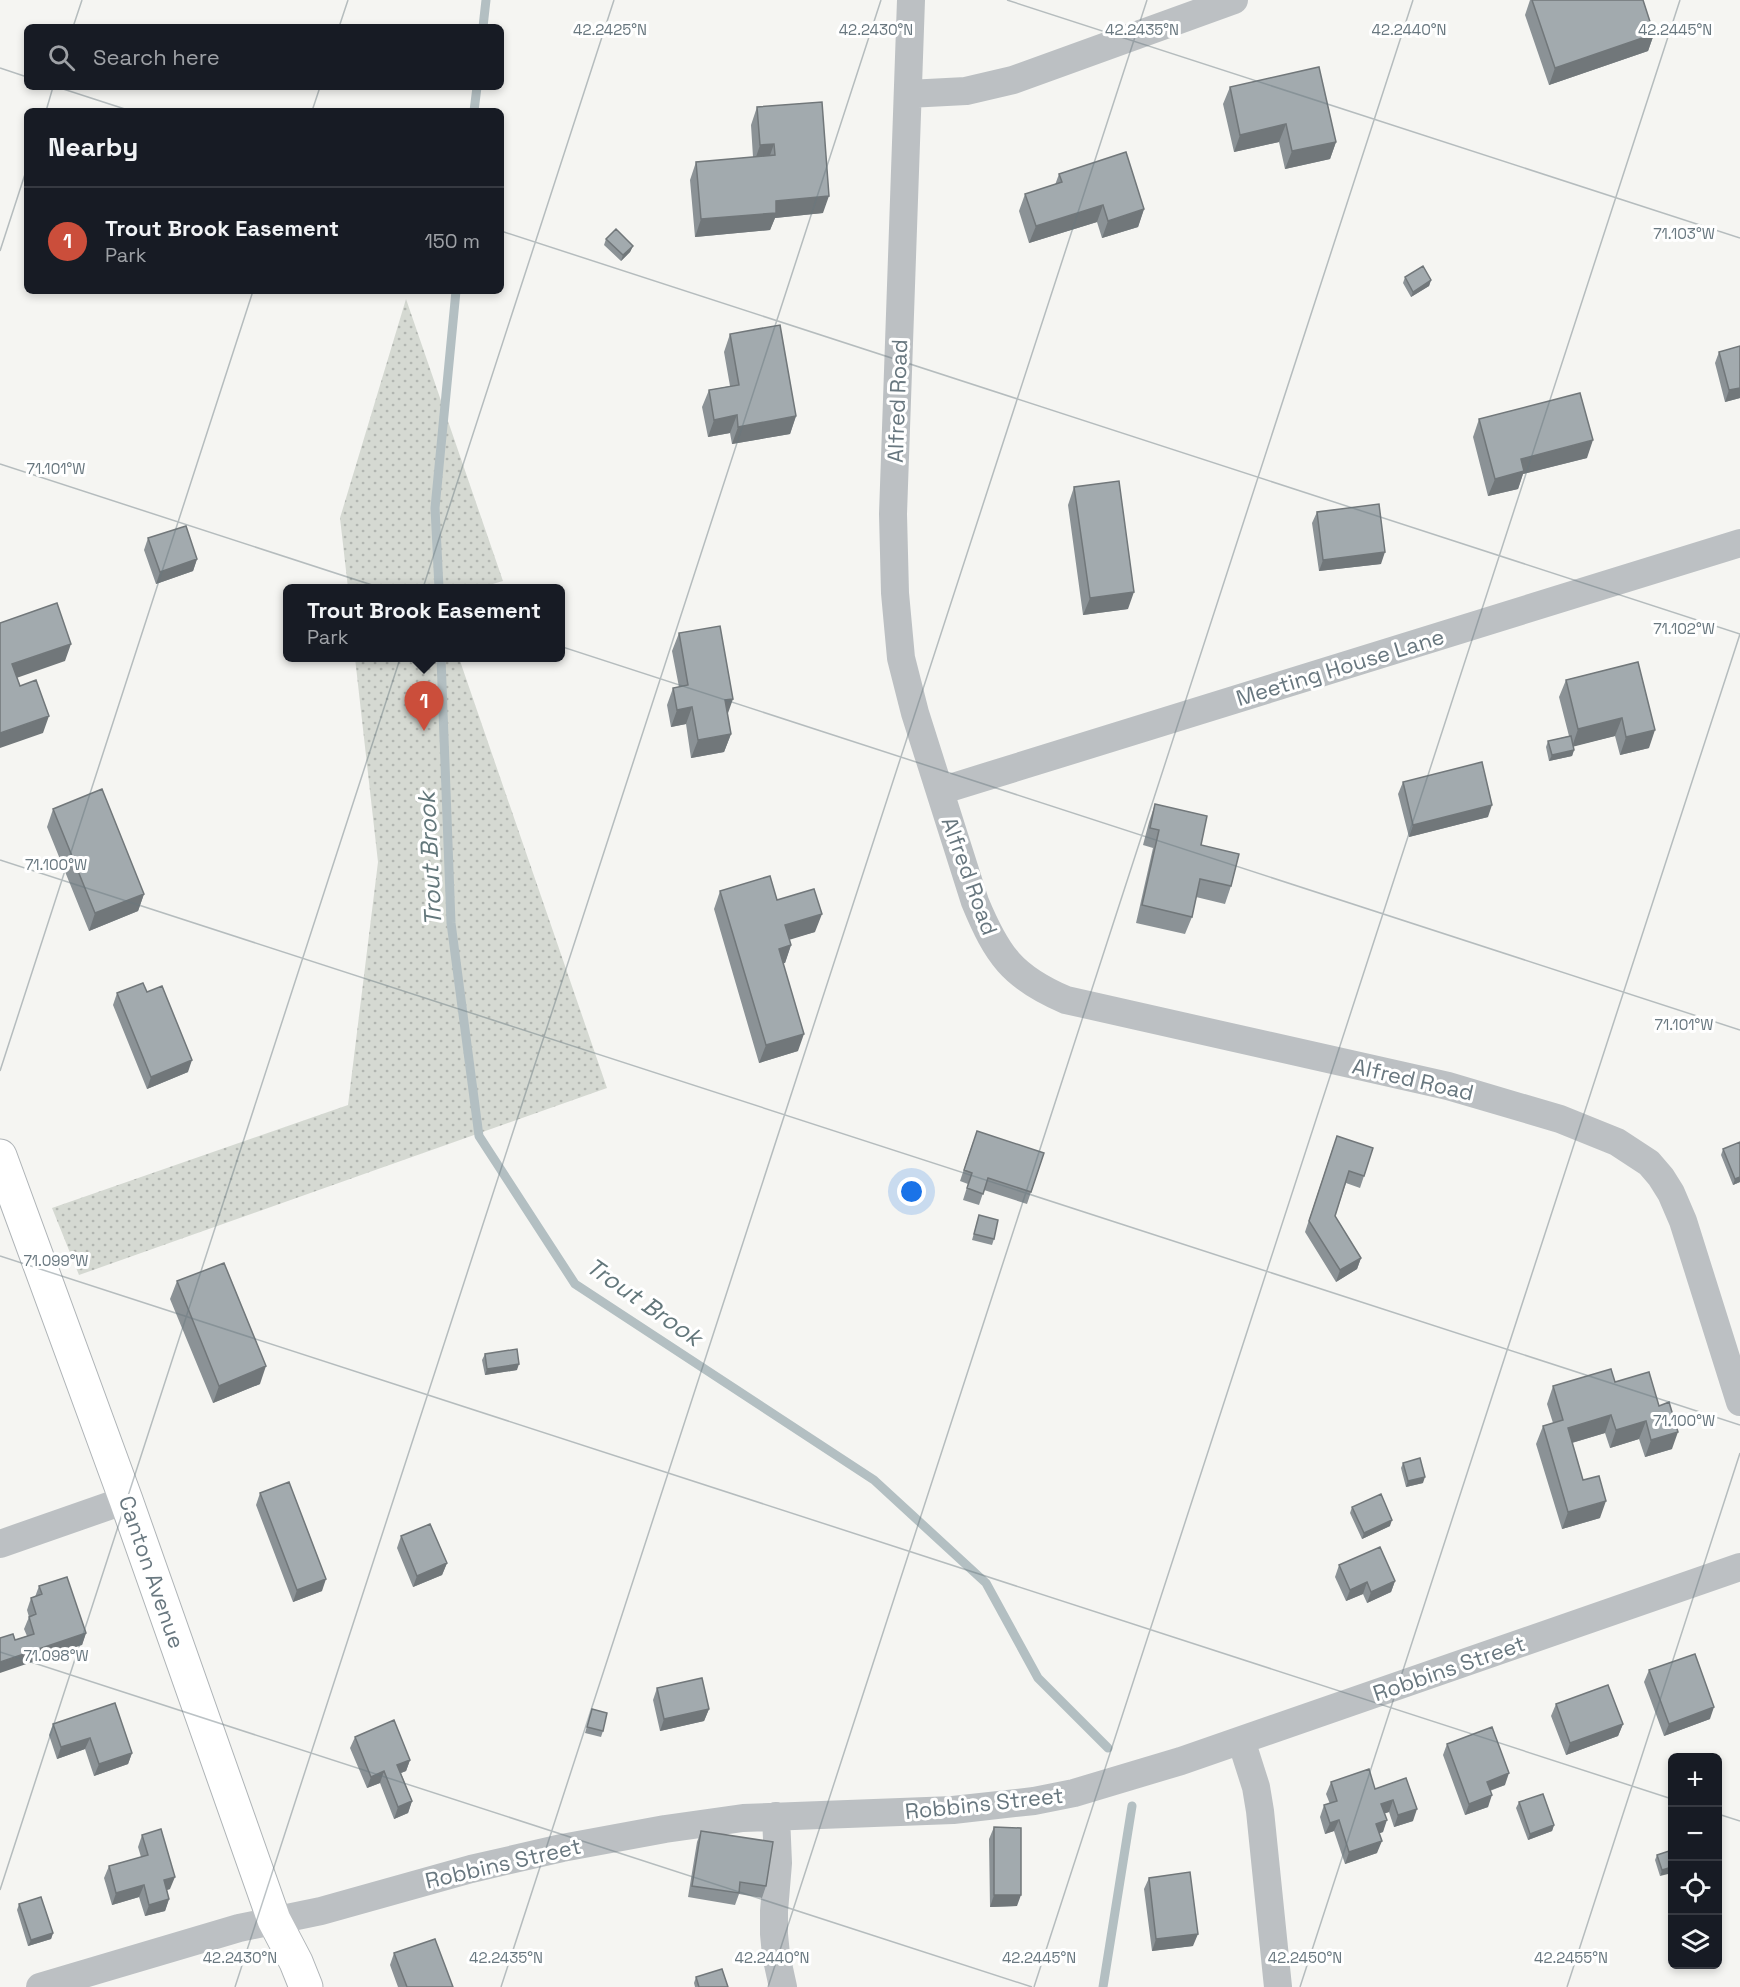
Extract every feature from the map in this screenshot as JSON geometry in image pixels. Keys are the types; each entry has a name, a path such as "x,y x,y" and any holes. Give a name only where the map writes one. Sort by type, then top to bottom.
{"main road":[{"name":"Canton Avenue","path":"0,1156 126,1500 274,1920 306,1987"}],"street":[{"name":"Alfred Road","path":"910,0 894,503 895,593 901,658 907,686 975,902 985,925 1007,960 1020,975 1034,985 1066,1000 1448,1086 1596,1132 1641,1157 1661,1177 1683,1221 1740,1402"},
{"path":"908,94 966,91 1013,80 1234,0"},
{"name":"Meeting House Lane","path":"940,790 1740,543"},
{"path":"0,1544 126,1500"},
{"name":"Robbins Street","path":"40,1987 274,1920 321,1911 471,1869 562,1848 665,1829 743,1818 953,1810 1034,1801 1074,1793 1137,1776 1740,1566"},
{"path":"1242,1740 1256,1787 1260,1811 1278,1987"},
{"path":"776,1816 778,1863 774,1934 783,1987"}],"shaded area":[{"path":"406,299 503,581 493,584 348,584 340,518"},
{"path":"355,662 460,662 607,1088 79,1275 52,1208 348,1105 378,862"}],"building":[{"path":"1532,0 1643,0 1654,34 1555,68"},
{"path":"1319,67 1336,142 1292,151 1286,124 1240,135 1230,87"},
{"path":"822,102 829,196 776,201 776,213 701,219 696,162 775,155 774,144 760,145 757,107"},
{"path":"1126,152 1144,209 1108,221 1103,205 1036,226 1025,194 1062,182 1059,174"},
{"path":"616,229 633,246 623,255 606,239"},
{"path":"1423,266 1431,280 1413,292 1405,277"},
{"path":"780,325 796,416 738,427 737,415 714,420 709,390 739,385 730,334"},
{"path":"1740,346 1740,388 1729,390 1719,352"},
{"path":"1580,393 1593,440 1521,459 1524,471 1495,479 1479,419"},
{"path":"1119,481 1134,592 1090,598 1074,487"},
{"path":"1379,504 1385,552 1323,560 1317,512"},
{"path":"186,526 197,559 160,572 148,538"},
{"path":"57,603 71,644 12,664 20,686 36,680 49,716 0,733 0,623"},
{"path":"720,626 733,699 725,700 731,734 698,740 692,707 677,710 673,688 688,685 679,633"},
{"path":"1638,662 1655,730 1626,737 1622,718 1578,729 1566,680"},
{"path":"1571,736 1574,750 1552,755 1548,741"},
{"path":"1482,762 1492,805 1413,825 1403,782"},
{"path":"102,789 144,894 95,913 53,809"},
{"path":"1155,804 1207,816 1201,845 1239,854 1231,886 1200,879 1192,917 1142,905 1159,830 1150,828"},
{"path":"770,876 777,900 814,889 822,914 785,925 791,945 779,949 804,1034 766,1045 720,891"},
{"path":"143,983 147,992 162,986 192,1060 151,1077 117,993"},
{"path":"977,1131 1044,1153 1031,1192 988,1178 983,1194 967,1188 972,1173 964,1170"},
{"path":"1337,1136 1373,1148 1364,1176 1349,1171 1335,1216 1361,1258 1340,1270 1309,1221"},
{"path":"1740,1142 1740,1177 1735,1179 1723,1149"},
{"path":"979,1215 998,1220 994,1239 974,1234"},
{"path":"224,1263 266,1366 219,1386 177,1281"},
{"path":"517,1349 519,1364 487,1369 485,1354"},
{"path":"1611,1369 1615,1382 1649,1372 1659,1406 1669,1402 1678,1432 1651,1440 1646,1421 1616,1430 1611,1415 1568,1428 1583,1480 1599,1476 1606,1501 1568,1512 1543,1426 1563,1420 1553,1386"},
{"path":"1420,1458 1425,1477 1408,1481 1403,1463"},
{"path":"289,1482 326,1579 297,1590 260,1493"},
{"path":"1381,1494 1392,1520 1364,1533 1352,1507"},
{"path":"430,1524 447,1563 417,1576 401,1536"},
{"path":"1380,1547 1395,1581 1371,1592 1367,1582 1350,1590 1339,1565"},
{"path":"67,1577 86,1633 0,1662 0,1638 13,1634 15,1640 34,1634 29,1617 36,1614 31,1598 42,1594 39,1586"},
{"path":"1695,1654 1714,1707 1669,1724 1649,1670"},
{"path":"702,1678 709,1709 664,1719 657,1688"},
{"path":"1608,1685 1623,1724 1570,1743 1556,1704"},
{"path":"115,1703 132,1753 99,1764 90,1738 61,1747 53,1724"},
{"path":"592,1709 607,1713 603,1731 587,1727"},
{"path":"394,1720 410,1760 397,1765 412,1801 398,1807 384,1771 371,1777 355,1737"},
{"path":"1492,1727 1509,1773 1487,1782 1492,1795 1469,1804 1447,1744"},
{"path":"1369,1769 1375,1789 1406,1778 1417,1809 1398,1815 1393,1800 1381,1804 1387,1820 1376,1824 1382,1841 1349,1852 1339,1820 1330,1823 1324,1805 1337,1801 1331,1782"},
{"path":"1543,1794 1554,1825 1530,1834 1519,1802"},
{"path":"994,1827 1021,1828 1021,1895 994,1895"},
{"path":"161,1829 175,1877 164,1880 169,1899 149,1905 144,1885 116,1893 109,1866 148,1855 142,1835"},
{"path":"701,1831 773,1842 766,1886 740,1882 739,1893 692,1886"},
{"path":"1668,1851 1668,1868 1662,1870 1657,1855"},
{"path":"1190,1872 1198,1934 1156,1939 1149,1878"},
{"path":"41,1897 53,1933 31,1940 19,1904"},
{"path":"435,1939 453,1987 407,1987 394,1953"},
{"path":"722,1969 728,1987 699,1987 696,1977"}],"waterway":[{"name":"Trout Brook","path":"483,24 486,0"},
{"name":"Trout Brook","path":"474,108 477,90"},
{"name":"Trout Brook","path":"439,584 435,508 456,294"},
{"name":"Trout Brook","path":"441,662 451,923 479,1136 575,1284 874,1480 986,1583 1038,1678 1108,1748"},
{"name":"Trout Brook","path":"1103,1987 1132,1806"}],"place":[{"name":"Trout Brook Easement","path":"424,731"}]}
